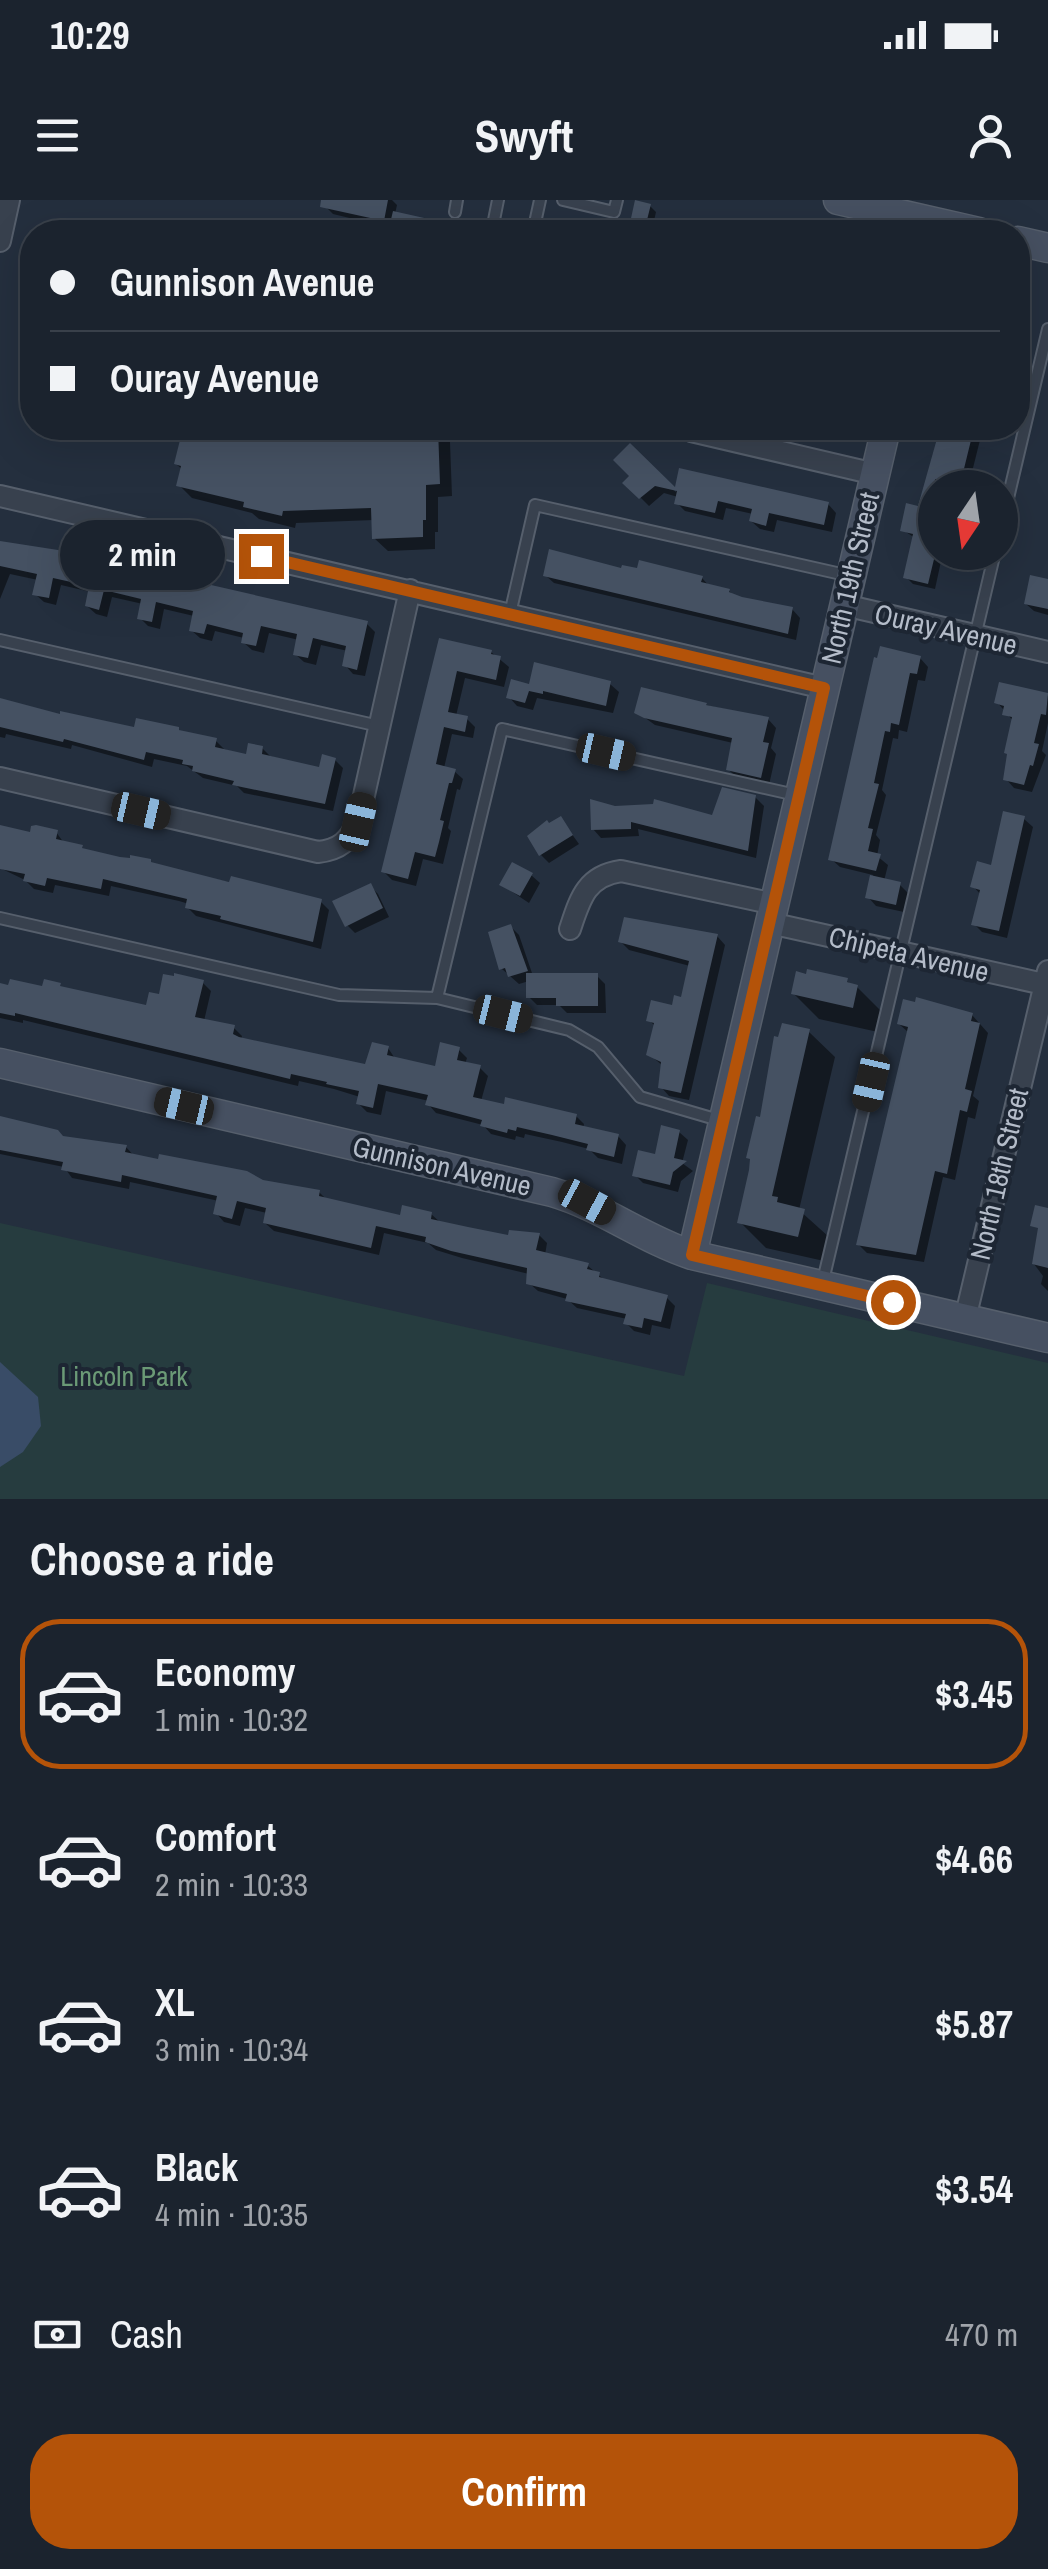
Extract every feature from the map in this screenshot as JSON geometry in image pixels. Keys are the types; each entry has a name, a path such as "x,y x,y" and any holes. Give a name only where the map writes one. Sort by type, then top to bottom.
{"street":[{"path":"0,241 9,200"},
{"path":"838,200 902,207"},
{"path":"726,440 875,474"},
{"name":"North 19th Street","path":"692,1255 883,440"},
{"path":"0,496 824,688"},
{"path":"0,778 318,852 333,850 343,844 358,822 410,590"},
{"name":"Ouray Avenue","path":"844,605 1048,652"},
{"name":"Chipeta Avenue","path":"570,929 576,908 592,882 604,873 621,871 902,952 1047,980"},
{"name":"North 18th Street","path":"964,1319 1047,980"},
{"name":"Gunnison Avenue","path":"0,1064 552,1192 587,1202 638,1233 692,1255 1048,1338"}],"lane":[{"path":"494,220 498,200"},
{"path":"563,200 614,212 617,200"},
{"path":"1030,405 1048,329"},
{"path":"1015,470 1022,440"},
{"path":"510,614 535,504 850,577"},
{"path":"822,1286 991,570"},
{"path":"0,640 380,726"},
{"path":"437,998 502,729 799,796"},
{"path":"0,918 339,995 437,998 569,1030 598,1047 640,1097 724,1122"}],"green space":[{"name":"Lincoln Park","path":"0,1223 684,1376 707,1283 1048,1363 1048,1499 0,1499"}],"water":[{"path":"0,1362 38,1397 41,1426 23,1452 0,1467"}],"building":[{"path":"321,200 388,200 384,220 320,207"},
{"path":"635,200 651,204 647,220 631,220"},
{"path":"393,211 433,220 391,220"},
{"path":"180,440 438,440 440,484 426,485 423,537 372,539 371,508 283,511 282,516 243,507 244,502 176,486 181,466 174,464"},
{"path":"937,440 971,440 964,470 928,470"},
{"path":"630,443 675,487 679,468 829,502 824,525 769,513 766,526 749,521 752,509 718,501 715,513 674,504 677,491 655,486 639,499 622,483 629,476 613,460"},
{"path":"906,503 918,506 918,570 931,570 928,584 903,578 913,534 900,531"},
{"path":"0,541 58,550 368,621 357,670 342,666 346,646 313,638 308,658 293,655 297,634 261,626 256,646 241,643 243,633 207,624 204,634 189,631 193,611 156,602 152,622 137,619 141,599 104,590 99,610 85,606 89,586 53,578 49,598 32,595 37,574 0,566"},
{"path":"549,549 621,568 637,568 639,560 703,576 701,582 730,589 729,592 742,597 793,607 788,634 543,576"},
{"path":"1030,575 1048,579 1048,609 1024,604"},
{"path":"439,638 492,650 491,654 501,656 496,680 457,671 448,712 468,716 465,732 444,727 436,764 456,769 440,820 444,821 435,857 415,852 408,879 381,872"},
{"path":"880,646 921,656 917,674 910,673 899,725 891,723 890,732 885,731 874,783 879,784 868,828 873,829 868,851 881,854 876,871 828,860 874,657 877,658"},
{"path":"534,662 611,681 606,706 543,691 529,691 525,703 506,698 511,679 529,684"},
{"path":"999,682 1048,693 1046,715 1041,714 1034,743 1039,744 1024,785 1003,780 1012,717 1002,715 1004,706 994,703"},
{"path":"641,687 769,717 763,742 769,743 761,778 726,770 732,738 634,713"},
{"path":"0,698 134,727 136,718 179,727 217,738 215,747 246,754 248,743 263,746 262,754 319,767 322,754 336,758 325,804 232,785 234,781 192,771 193,766 182,764 183,760 146,752 144,760 0,727"},
{"path":"722,787 756,795 748,851 631,822 631,829 591,830 590,799 615,806 653,804 654,799 712,815"},
{"path":"1003,811 1025,816 999,931 971,925 980,890 970,887 977,861 991,865"},
{"path":"561,816 573,835 539,856 527,836 547,820 549,823"},
{"path":"0,825 30,832 31,826 36,825 58,830 56,839 83,845 82,848 151,859 229,882 231,876 322,899 313,942 185,908 187,899 103,879 101,889 47,878 45,886 23,881 25,874 0,869"},
{"path":"512,862 533,873 520,896 499,885"},
{"path":"870,875 901,882 896,905 865,898"},
{"path":"371,883 383,908 345,927 332,901"},
{"path":"624,917 718,934 681,1093 658,1088 661,1062 646,1055 654,1023 646,1021 651,1000 672,1005 674,995 681,997 689,961 618,942"},
{"path":"511,924 528,971 508,977 505,968 499,970 488,932"},
{"path":"807,969 848,978 847,982 858,985 853,1008 791,994 796,971 806,974"},
{"path":"526,973 598,973 598,1006 556,1006 556,998 526,998"},
{"path":"163,974 204,980 195,1017 235,1025 233,1034 239,1037 365,1064 372,1042 389,1046 387,1055 435,1066 440,1042 460,1047 457,1060 481,1065 473,1097 504,1104 505,1097 577,1114 575,1124 619,1134 614,1157 586,1150 588,1144 552,1135 517,1127 507,1133 480,1126 482,1120 425,1105 428,1095 378,1084 373,1108 356,1104 359,1091 327,1082 291,1074 290,1079 15,1013 0,1013 0,983 8,985 10,979 42,986 44,979 146,1005 149,992 159,994"},
{"path":"916,997 973,1013 971,1021 980,1023 965,1089 972,1091 967,1112 960,1110 947,1174 935,1171 916,1255 856,1245 908,1027 897,1024 903,999 915,1002"},
{"path":"782,1023 810,1029 772,1196 778,1197 777,1202 805,1209 798,1237 737,1223 749,1170 750,1159 746,1158 756,1116 760,1117 774,1036 778,1037"},
{"path":"0,1116 58,1130 63,1136 127,1145 125,1152 158,1159 159,1154 247,1171 263,1180 320,1190 319,1196 400,1215 402,1205 432,1212 431,1219 468,1227 508,1235 509,1230 540,1233 536,1250 589,1263 587,1269 600,1272 599,1277 668,1295 661,1322 644,1318 642,1328 623,1324 626,1314 565,1301 567,1294 526,1284 527,1268 451,1251 425,1242 426,1237 376,1226 371,1248 263,1223 266,1208 237,1201 232,1219 213,1214 217,1196 122,1175 121,1182 61,1170 63,1162 0,1150"},
{"path":"661,1125 680,1130 674,1158 687,1161 673,1172 670,1185 632,1176 638,1150 655,1154"},
{"path":"1035,1205 1048,1208 1048,1268 1032,1264 1038,1228 1030,1226"}],"route":[{"path":"261,556 824,688 692,1255 893,1302"}]}
